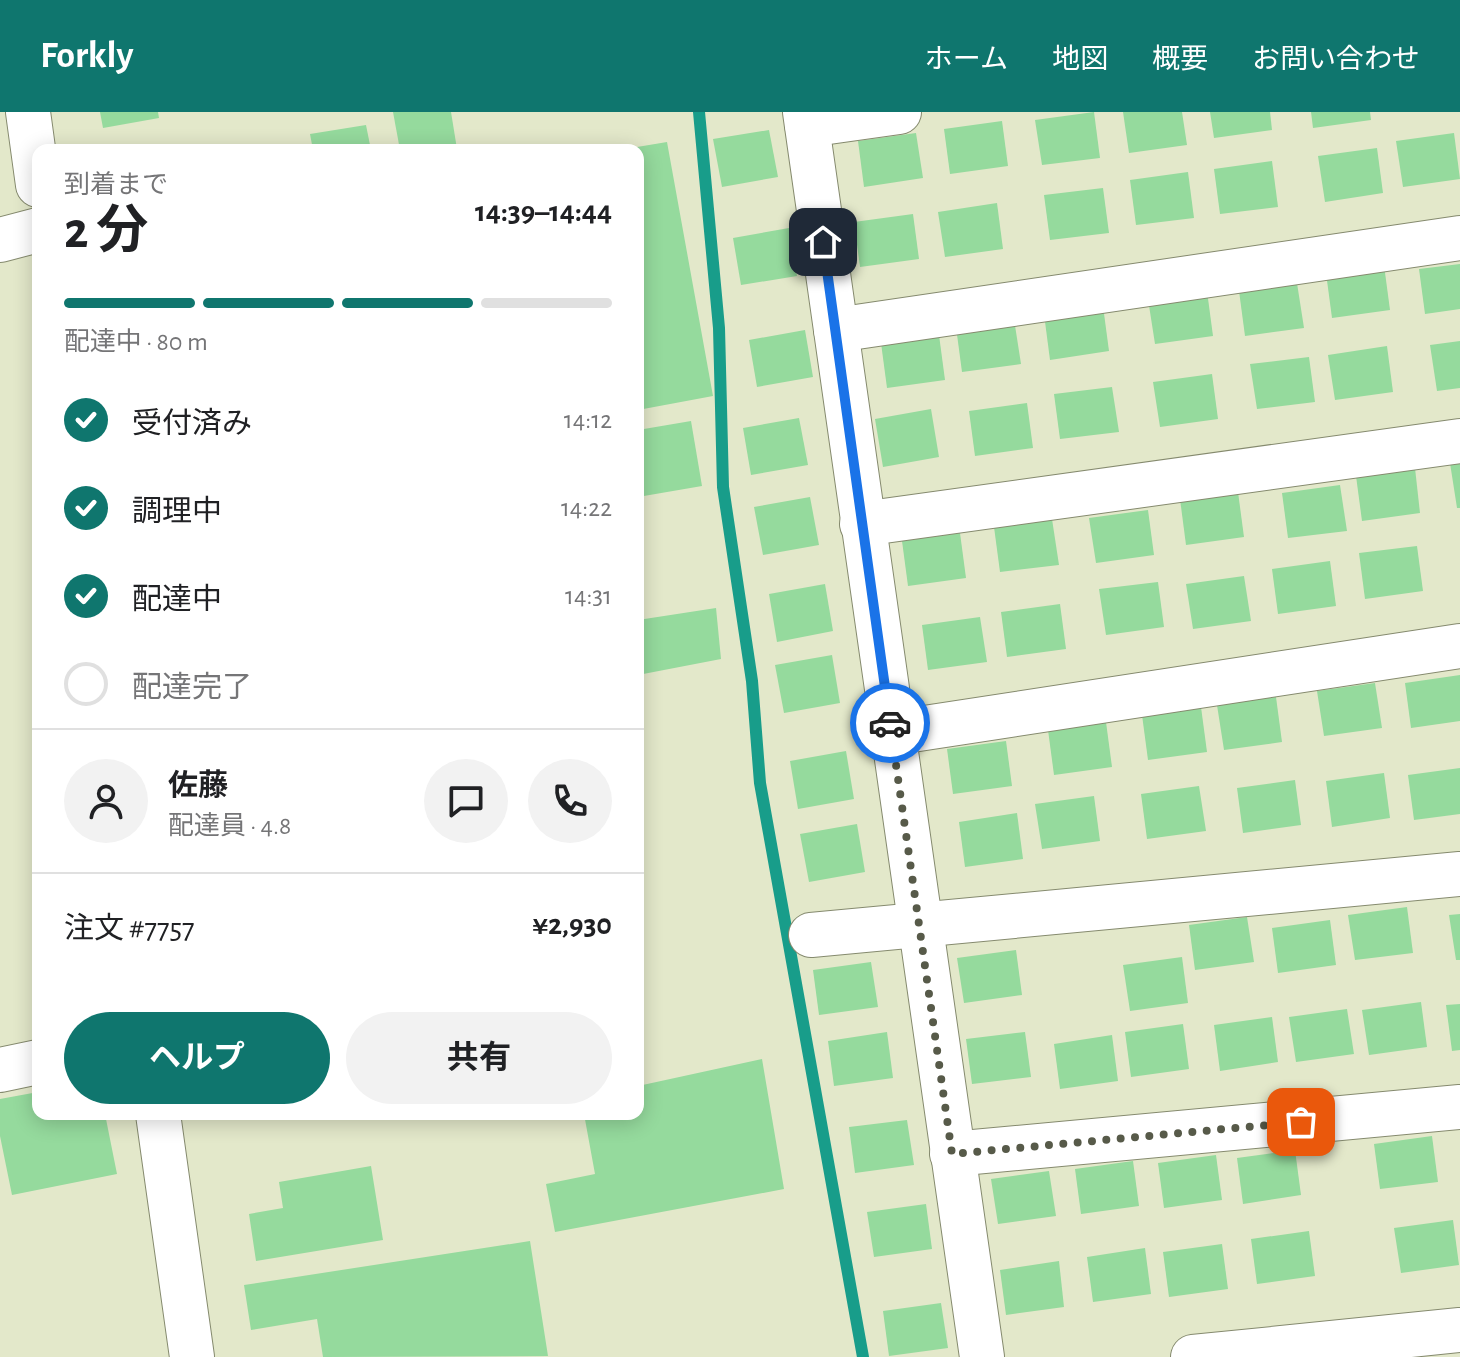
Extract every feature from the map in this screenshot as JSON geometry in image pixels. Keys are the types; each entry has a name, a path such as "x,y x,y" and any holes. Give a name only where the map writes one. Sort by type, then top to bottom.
{"street":[{"path":"28,112 32,144"},
{"path":"899,112 806,118 918,924 982,1357"},
{"path":"0,240 32,232"},
{"path":"836,330 1460,238"},
{"path":"862,524 1460,441"},
{"path":"892,733 1460,646"},
{"path":"811,935 1460,874"},
{"path":"0,1070 32,1063"},
{"path":"952,1154 1460,1107"},
{"path":"159,1120 192,1357"},
{"path":"1193,1357 1460,1330"}],"building":[{"path":"100,112 158,112 159,118 103,128"},
{"path":"393,112 451,112 456,144 399,144"},
{"path":"1094,112 1100,158 1042,165 1035,120"},
{"path":"1123,112 1182,112 1187,145 1129,153"},
{"path":"1210,112 1270,112 1272,130 1214,138"},
{"path":"1311,112 1370,112 1371,120 1313,128"},
{"path":"1002,121 1008,166 950,174 944,129"},
{"path":"366,125 370,144 312,144 310,134"},
{"path":"769,130 778,177 722,187 713,139"},
{"path":"916,133 923,178 864,187 858,141"},
{"path":"1454,133 1460,179 1403,187 1396,141"},
{"path":"667,142 713,396 644,409 644,146"},
{"path":"1377,148 1383,193 1325,202 1318,156"},
{"path":"1272,161 1278,207 1220,214 1214,169"},
{"path":"1188,172 1194,218 1136,225 1130,180"},
{"path":"1103,188 1109,233 1050,240 1044,195"},
{"path":"997,203 1003,249 945,257 938,212"},
{"path":"913,214 919,259 860,267 854,222"},
{"path":"789,228 797,276 741,285 733,238"},
{"path":"1460,264 1460,309 1425,314 1419,269"},
{"path":"1384,265 1390,310 1332,318 1326,273"},
{"path":"1297,283 1304,328 1245,336 1239,291"},
{"path":"1207,291 1213,336 1155,344 1148,299"},
{"path":"1103,306 1109,351 1050,360 1044,314"},
{"path":"1014,319 1021,364 962,372 956,327"},
{"path":"805,330 813,377 757,387 749,340"},
{"path":"939,335 945,380 887,388 881,343"},
{"path":"1460,341 1460,388 1437,391 1430,345"},
{"path":"1387,346 1393,392 1335,400 1328,355"},
{"path":"1309,357 1315,402 1257,409 1250,364"},
{"path":"1212,374 1218,419 1160,427 1153,382"},
{"path":"1112,387 1119,432 1060,439 1054,394"},
{"path":"1027,403 1033,448 975,456 969,411"},
{"path":"931,409 939,457 883,467 875,419"},
{"path":"799,418 808,465 751,475 743,428"},
{"path":"691,421 702,486 644,496 644,429"},
{"path":"1460,462 1460,508 1457,508 1450,463"},
{"path":"1415,468 1420,513 1362,521 1356,476"},
{"path":"1340,485 1347,531 1288,538 1282,493"},
{"path":"1238,492 1244,537 1186,545 1180,499"},
{"path":"810,497 819,545 763,555 754,507"},
{"path":"1148,510 1154,555 1096,563 1089,518"},
{"path":"1052,519 1059,565 1000,572 994,527"},
{"path":"960,533 966,578 908,586 902,541"},
{"path":"1417,546 1423,591 1365,599 1359,553"},
{"path":"1330,561 1336,606 1278,614 1272,569"},
{"path":"1244,576 1251,621 1193,629 1186,584"},
{"path":"1158,582 1164,627 1106,635 1099,589"},
{"path":"825,584 833,631 777,642 769,594"},
{"path":"1060,604 1066,649 1007,657 1001,612"},
{"path":"716,608 721,659 644,674 644,619"},
{"path":"980,617 987,662 928,670 922,625"},
{"path":"832,655 840,703 784,713 775,665"},
{"path":"1460,675 1460,721 1411,728 1405,683"},
{"path":"1375,683 1382,728 1324,736 1317,691"},
{"path":"1276,697 1282,742 1224,750 1217,705"},
{"path":"1201,707 1207,752 1148,760 1142,715"},
{"path":"1106,722 1112,767 1054,775 1048,730"},
{"path":"1006,741 1012,786 953,794 947,749"},
{"path":"846,751 854,799 798,809 790,761"},
{"path":"1460,768 1460,814 1414,820 1408,775"},
{"path":"1384,773 1390,818 1332,827 1326,781"},
{"path":"1295,780 1301,825 1243,833 1237,788"},
{"path":"1199,786 1206,831 1147,839 1141,794"},
{"path":"1094,796 1100,841 1042,849 1035,804"},
{"path":"1017,813 1023,859 965,867 959,822"},
{"path":"857,824 865,872 809,882 800,834"},
{"path":"1407,907 1413,953 1355,960 1348,915"},
{"path":"1460,914 1460,960 1456,960 1449,915"},
{"path":"1247,917 1254,962 1195,970 1189,925"},
{"path":"1330,920 1336,965 1278,973 1272,928"},
{"path":"1016,950 1022,995 964,1003 957,958"},
{"path":"1182,957 1188,1003 1130,1011 1123,965"},
{"path":"871,962 878,1007 819,1015 813,970"},
{"path":"1421,1002 1427,1047 1369,1055 1362,1010"},
{"path":"1460,1004 1460,1050 1452,1051 1446,1005"},
{"path":"1347,1009 1354,1054 1296,1062 1289,1017"},
{"path":"1272,1017 1278,1062 1220,1071 1214,1025"},
{"path":"1183,1024 1189,1069 1131,1077 1125,1032"},
{"path":"887,1032 893,1078 834,1086 828,1041"},
{"path":"1025,1032 1031,1077 972,1084 966,1039"},
{"path":"1112,1035 1118,1081 1060,1089 1054,1044"},
{"path":"762,1059 784,1189 555,1232 546,1184 595,1174 585,1120 644,1120 644,1085"},
{"path":"32,1093 32,1120 106,1120 117,1174 12,1195 0,1136 0,1099"},
{"path":"907,1120 914,1165 855,1173 849,1127"},
{"path":"1432,1136 1438,1182 1380,1189 1374,1144"},
{"path":"1295,1150 1301,1195 1243,1204 1237,1158"},
{"path":"1216,1155 1222,1200 1164,1208 1158,1163"},
{"path":"1133,1161 1139,1206 1081,1214 1075,1169"},
{"path":"371,1166 383,1240 256,1261 249,1214 283,1208 279,1182"},
{"path":"1049,1171 1056,1216 998,1224 991,1179"},
{"path":"926,1204 932,1249 874,1257 867,1212"},
{"path":"1453,1220 1459,1265 1401,1273 1394,1228"},
{"path":"1309,1231 1315,1276 1257,1284 1251,1239"},
{"path":"530,1241 548,1356 323,1357 317,1319 251,1330 244,1285"},
{"path":"1222,1244 1228,1289 1169,1297 1163,1252"},
{"path":"1145,1248 1151,1294 1093,1302 1087,1257"},
{"path":"1059,1261 1064,1307 1006,1315 1000,1270"},
{"path":"941,1303 948,1348 889,1356 883,1311"}],"waterway":[{"path":"699,112 719,328 723,487 752,681 760,783 863,1357"}],"way so far":[{"path":"890,723 952,1154 1301,1122"}],"route":[{"path":"823,242 890,723"}]}
